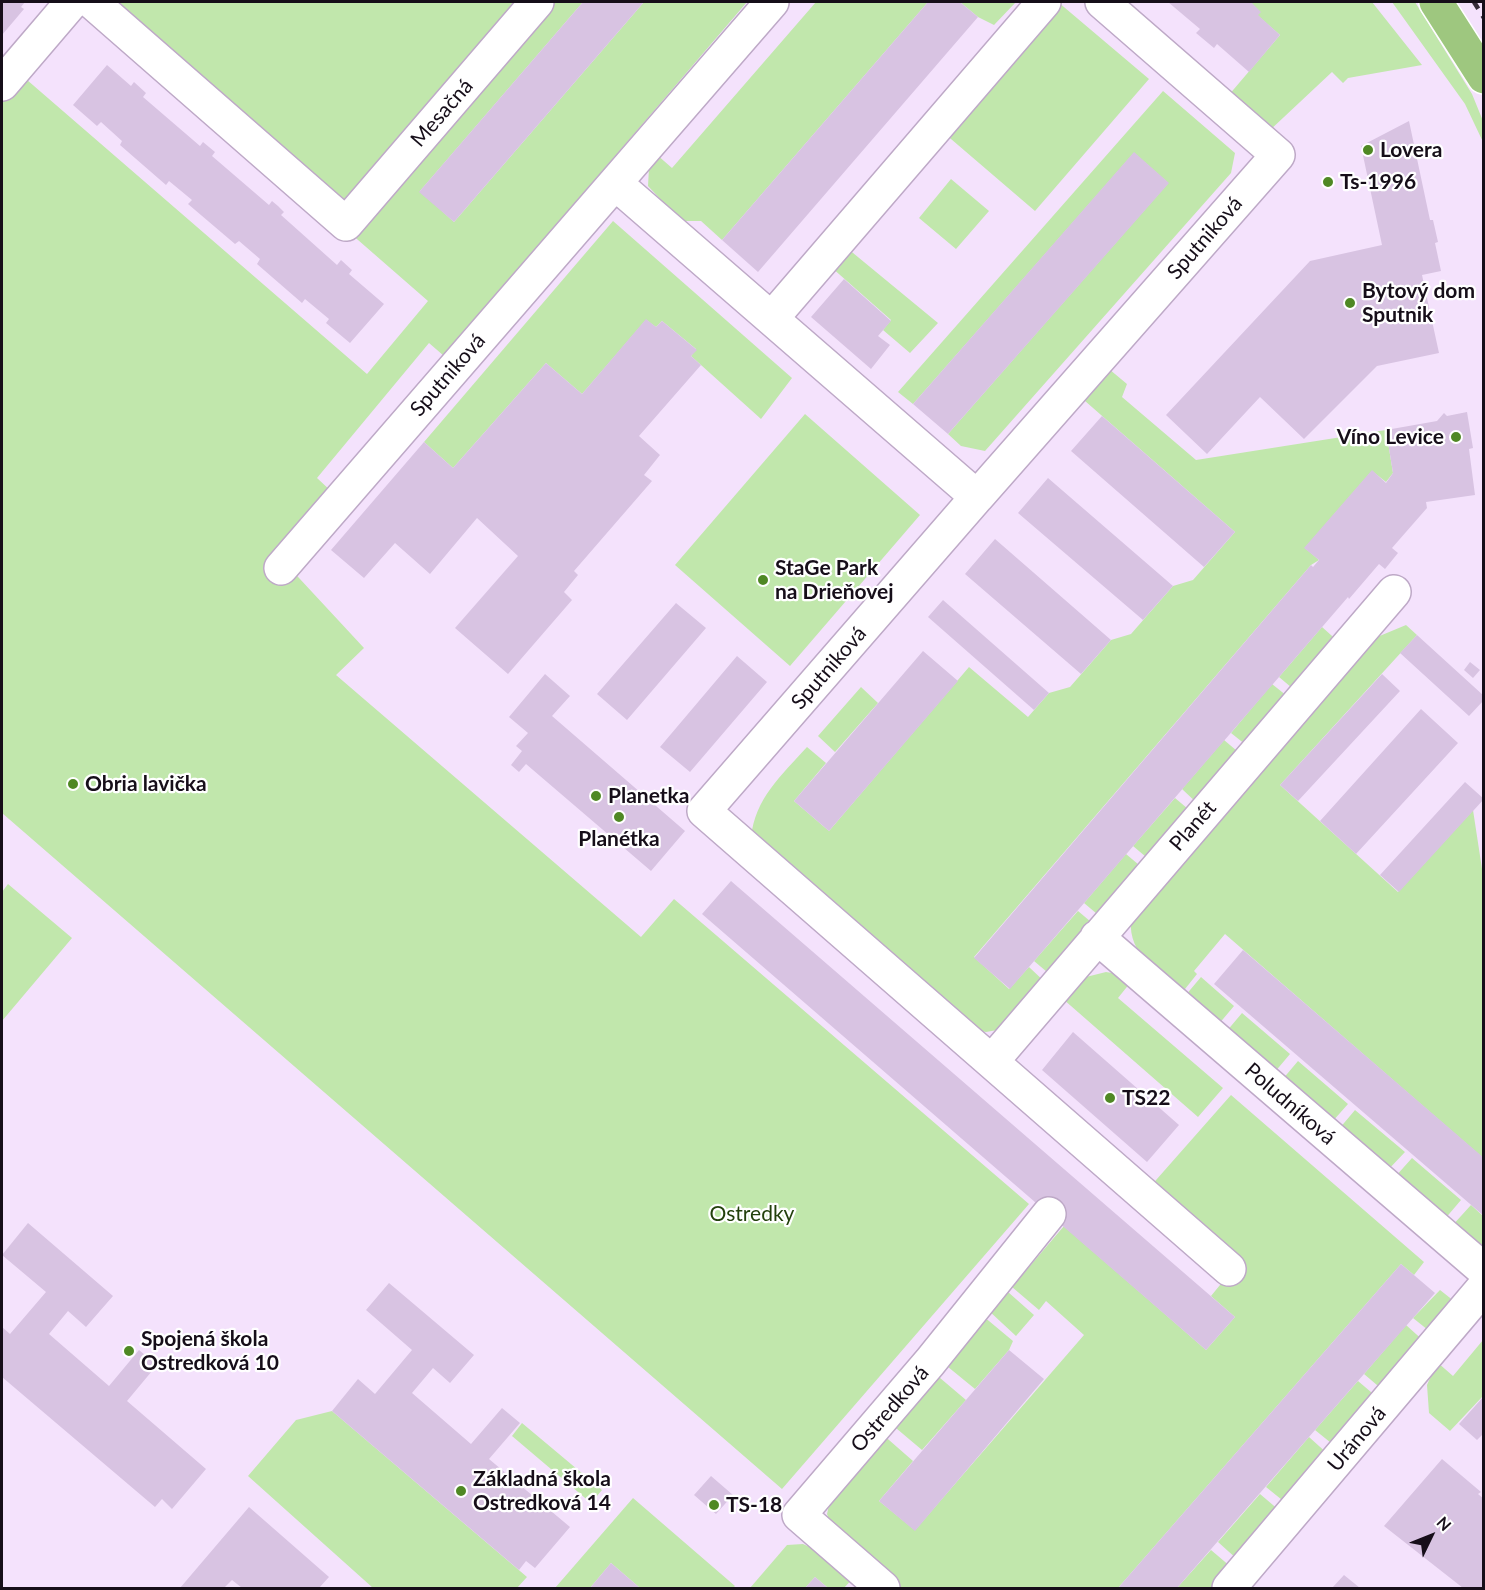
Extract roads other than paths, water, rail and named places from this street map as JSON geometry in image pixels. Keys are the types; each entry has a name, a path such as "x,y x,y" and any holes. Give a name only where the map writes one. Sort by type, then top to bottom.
{"main road":[{"path":"1436,2 1484,77"}],"street":[{"path":"2,84 72,2"},
{"name":"Mesačná","path":"92,2 346,224 537,2"},
{"name":"Sputniková","path":"281,568 772,2"},
{"path":"772,318 1044,2"},
{"name":"Sputniková","path":"993,1060 704,811 1278,155 1102,2"},
{"path":"615,183 977,497"},
{"name":"Planét","path":"993,1060 1394,592"},
{"name":"Poludníková","path":"1097,937 1484,1270"},
{"path":"993,1060 1229,1269"},
{"name":"Ostredková","path":"883,1588 799,1515 930,1362 1049,1214"},
{"name":"Uránová","path":"1229,1588 1484,1287"}],"railway":[{"path":"1474,2 1484,18"}],"place":[{"name":"Lovera","path":"1368,150"},
{"name":"Ts-1996","path":"1328,182"},
{"name":"Bytový dom Sputnik","path":"1350,303"},
{"name":"Víno Levice","path":"1456,437"},
{"name":"StaGe Park na Drieňovej","path":"763,580"},
{"name":"Obria lavička","path":"73,784"},
{"name":"Planetka","path":"596,796"},
{"name":"Planétka","path":"619,817"},
{"name":"TS22","path":"1110,1098"},
{"name":"Spojená škola Ostredková 10","path":"129,1351"},
{"name":"Základná škola Ostredková 14","path":"461,1491"},
{"name":"TS-18","path":"714,1505"}],"park label":[{"name":"Ostredky","path":"752,1214"}]}
